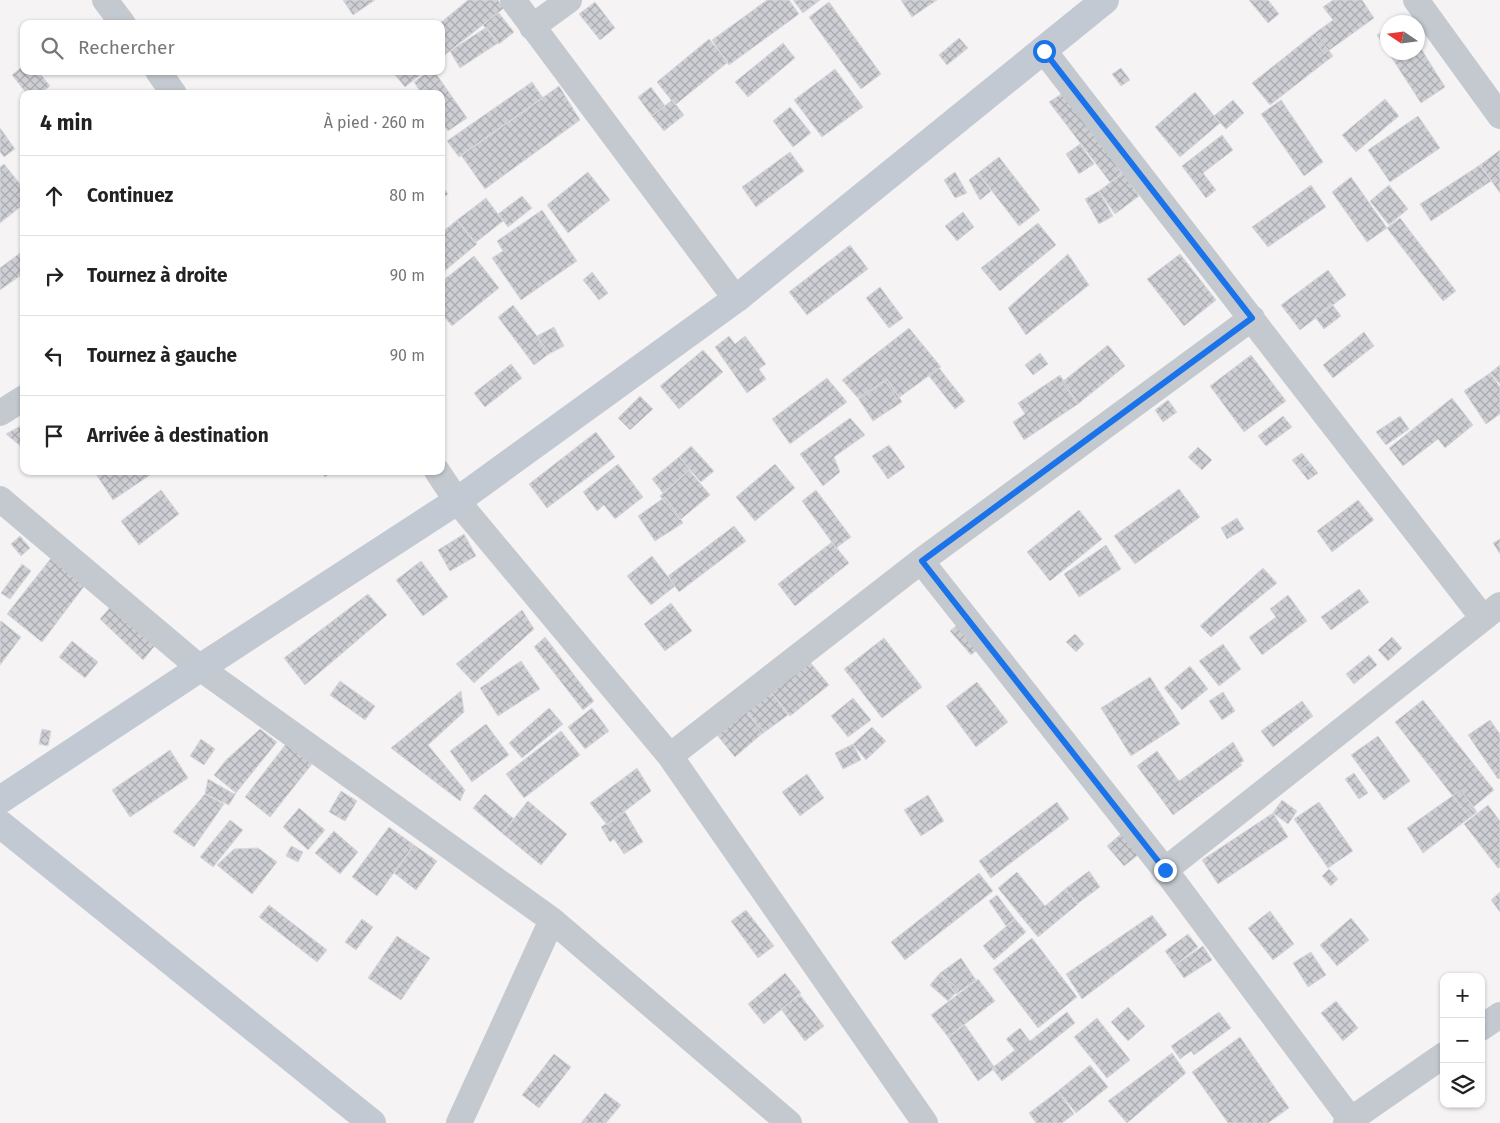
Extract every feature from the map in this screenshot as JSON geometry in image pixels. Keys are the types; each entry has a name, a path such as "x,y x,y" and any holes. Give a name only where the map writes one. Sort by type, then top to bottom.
{"street":[{"path":"105,0 119,20"},
{"path":"513,0 532,28 736,299"},
{"path":"532,28 569,0"},
{"path":"0,800 200,668 458,502 736,299 1105,0"},
{"path":"1416,0 1500,116"},
{"path":"1044,51 1252,318 1491,612 1165,870"},
{"path":"161,75 171,90"},
{"path":"670,756 922,561 1252,318"},
{"path":"0,413 20,400"},
{"path":"440,475 458,502 670,756 925,1123"},
{"path":"0,499 200,668 552,920 789,1123"},
{"path":"922,561 1165,870 1349,1121 1440,1057"},
{"path":"0,824 372,1123"},
{"path":"459,1123 552,920"},
{"path":"1485,1025 1500,1015"}],"building":[{"path":"343,0 375,0 353,15"},
{"path":"468,0 498,0 504,8 445,55 444,20"},
{"path":"767,0 789,0 799,14 729,65 712,40"},
{"path":"793,0 820,0 803,13"},
{"path":"901,0 937,0 912,17"},
{"path":"1249,0 1268,0 1279,14 1268,23"},
{"path":"1333,0 1362,0 1374,18 1324,54 1311,36 1333,20 1323,7"},
{"path":"595,2 615,28 600,40 579,14"},
{"path":"829,2 881,74 861,89 809,17"},
{"path":"498,12 514,32 499,44 483,25"},
{"path":"487,27 498,43 460,68 450,51"},
{"path":"1315,33 1333,56 1270,105 1252,83"},
{"path":"959,38 968,48 947,65 939,55"},
{"path":"709,39 728,62 675,105 657,82"},
{"path":"783,43 795,58 748,97 735,82"},
{"path":"1425,55 1445,87 1421,103 1393,60 1425,60"},
{"path":"20,68 20,75 41,75 50,86 45,90 24,90 12,75"},
{"path":"1121,68 1130,80 1121,86 1112,74"},
{"path":"835,69 863,107 822,137 794,100"},
{"path":"395,75 420,75 405,87"},
{"path":"424,75 437,75 467,118 448,131 445,127 445,90 419,90 414,82"},
{"path":"532,82 543,98 459,157 447,141"},
{"path":"559,86 580,120 485,189 461,155"},
{"path":"651,87 665,106 652,116 638,97"},
{"path":"1066,91 1122,174 1110,182 1049,102"},
{"path":"1195,92 1220,123 1180,157 1155,127"},
{"path":"1385,99 1399,116 1356,152 1342,135"},
{"path":"672,100 684,115 664,131 652,116"},
{"path":"1233,100 1244,113 1226,129 1214,116"},
{"path":"1281,100 1323,162 1304,176 1261,114"},
{"path":"790,107 811,133 793,147 773,121"},
{"path":"1418,116 1440,148 1390,182 1368,150"},
{"path":"0,128 15,149 4,157 0,152"},
{"path":"1222,135 1233,150 1203,173 1216,190 1206,198 1182,166"},
{"path":"1080,144 1094,164 1079,174 1066,154"},
{"path":"1500,150 1500,193 1480,165"},
{"path":"790,152 804,171 756,207 742,187"},
{"path":"999,157 1040,210 1019,226 978,173"},
{"path":"4,164 20,184 20,207 0,223 0,167"},
{"path":"1480,165 1491,181 1431,221 1420,204"},
{"path":"588,172 610,200 568,233 547,205"},
{"path":"955,172 967,193 955,198 944,180"},
{"path":"978,173 991,191 980,200 969,180"},
{"path":"1123,173 1139,196 1115,214 1099,191"},
{"path":"1351,177 1387,228 1367,242 1332,192"},
{"path":"1311,185 1326,207 1268,247 1252,227"},
{"path":"1389,185 1408,209 1389,225 1370,201"},
{"path":"1099,191 1113,216 1099,224 1085,199"},
{"path":"522,196 532,208 508,227 498,214"},
{"path":"486,198 503,221 475,243 457,220"},
{"path":"542,210 577,261 521,300 492,258 503,251 497,241"},
{"path":"963,212 974,227 957,241 945,226"},
{"path":"1400,218 1456,291 1443,301 1387,228"},
{"path":"457,220 477,244 445,271 445,230"},
{"path":"1038,223 1056,245 1000,291 981,268"},
{"path":"850,245 868,269 807,315 789,292"},
{"path":"20,253 20,276 0,290 0,268"},
{"path":"1068,254 1089,285 1026,335 1008,308"},
{"path":"1180,254 1216,300 1184,326 1147,279"},
{"path":"474,256 499,288 452,326 445,318 445,279"},
{"path":"1328,270 1346,295 1300,330 1281,305"},
{"path":"592,272 608,293 599,300 583,280"},
{"path":"880,287 903,318 889,328 866,298"},
{"path":"1332,304 1341,316 1324,329 1315,317"},
{"path":"513,305 550,353 534,365 498,317"},
{"path":"554,327 564,346 547,355 537,336"},
{"path":"909,328 941,367 897,399 885,381 861,398 858,398 842,380"},
{"path":"1364,332 1374,346 1333,378 1323,365"},
{"path":"729,336 735,344 745,336 766,364 759,369 766,379 747,393 715,347"},
{"path":"1108,345 1125,366 1078,404 1062,382"},
{"path":"703,350 723,372 679,409 660,386"},
{"path":"1040,353 1048,364 1033,375 1025,365"},
{"path":"1251,355 1286,401 1244,432 1210,386"},
{"path":"511,364 522,378 485,407 474,393"},
{"path":"1500,365 1500,384 1490,373"},
{"path":"939,368 965,401 955,409 929,376"},
{"path":"1490,373 1500,387 1500,414 1486,424 1464,391"},
{"path":"1060,375 1078,404 1024,440 1013,422 1025,414 1018,403"},
{"path":"827,378 847,402 790,444 772,419"},
{"path":"887,379 902,402 873,421 858,398"},
{"path":"640,396 653,409 630,430 618,418"},
{"path":"1452,398 1473,425 1445,448 1438,439 1403,466 1389,448"},
{"path":"1168,400 1177,412 1163,422 1155,410"},
{"path":"1283,416 1292,427 1266,446 1258,436"},
{"path":"1400,416 1409,429 1386,445 1376,432"},
{"path":"850,418 865,435 834,457 840,472 823,486 800,454"},
{"path":"20,426 20,446 6,434"},
{"path":"596,432 615,457 547,508 529,484"},
{"path":"889,445 905,467 888,479 872,456"},
{"path":"691,446 714,471 701,482 679,457"},
{"path":"1198,447 1212,460 1202,470 1188,457"},
{"path":"1302,453 1310,463 1300,470 1292,460"},
{"path":"679,457 690,470 663,493 652,479"},
{"path":"1310,463 1318,473 1308,480 1300,470"},
{"path":"618,464 643,497 615,519 604,505 597,511 583,492"},
{"path":"775,464 795,488 755,521 736,497"},
{"path":"689,470 710,495 680,520 660,496"},
{"path":"97,475 150,475 113,500"},
{"path":"1179,489 1200,517 1135,564 1114,536"},
{"path":"161,490 179,514 139,545 121,521"},
{"path":"816,490 851,537 836,548 802,501"},
{"path":"665,497 683,523 655,541 638,516"},
{"path":"1358,500 1374,520 1332,552 1317,531"},
{"path":"1079,510 1102,539 1050,581 1027,552"},
{"path":"1237,518 1244,529 1227,539 1221,528"},
{"path":"734,526 746,541 679,592 668,576"},
{"path":"464,534 476,556 450,571 438,550"},
{"path":"20,536 30,548 21,556 11,544"},
{"path":"1500,539 1500,554 1493,543"},
{"path":"832,542 849,563 795,606 778,584"},
{"path":"1106,545 1121,569 1079,597 1064,574"},
{"path":"652,556 675,586 651,605 627,576"},
{"path":"52,557 85,585 42,642 7,614"},
{"path":"421,561 448,597 423,616 396,580"},
{"path":"22,564 31,571 10,599 1,593"},
{"path":"1263,568 1277,583 1211,637 1200,626"},
{"path":"1359,589 1369,602 1331,630 1321,617"},
{"path":"368,594 387,615 305,685 284,658"},
{"path":"1288,595 1307,621 1262,655 1249,637 1276,617 1270,609"},
{"path":"671,603 692,631 665,651 644,624"},
{"path":"112,605 158,642 143,660 100,619"},
{"path":"522,610 534,629 474,683 456,664"},
{"path":"962,621 982,646 971,655 950,631"},
{"path":"0,622 21,637 0,665"},
{"path":"1075,634 1084,644 1076,652 1066,642"},
{"path":"545,637 594,701 583,710 534,647"},
{"path":"1392,637 1402,648 1388,661 1378,650"},
{"path":"884,638 922,687 882,718 844,669"},
{"path":"72,641 98,662 85,678 59,657"},
{"path":"1223,644 1241,669 1219,686 1199,661"},
{"path":"1369,655 1377,665 1354,684 1346,674"},
{"path":"521,661 540,689 498,716 480,688"},
{"path":"810,662 829,685 790,716 771,692"},
{"path":"1190,666 1208,689 1182,710 1164,688"},
{"path":"1150,677 1180,724 1131,756 1101,708"},
{"path":"340,681 375,706 365,720 330,695"},
{"path":"977,682 1008,722 976,747 946,706"},
{"path":"461,691 464,712 428,745 465,790 460,801 391,748"},
{"path":"771,692 788,715 762,734 746,710"},
{"path":"1223,692 1235,711 1222,720 1209,701"},
{"path":"853,698 871,720 848,737 831,716"},
{"path":"1423,700 1494,790 1466,813 1395,722"},
{"path":"1302,701 1313,716 1273,747 1261,731"},
{"path":"549,708 563,724 522,758 509,743"},
{"path":"592,708 609,731 585,749 568,727"},
{"path":"746,710 764,732 735,757 717,735"},
{"path":"1490,720 1500,734 1500,778 1498,779 1468,735"},
{"path":"486,724 509,755 472,782 450,751"},
{"path":"872,727 886,741 866,760 853,744"},
{"path":"42,729 51,731 48,746 39,744"},
{"path":"260,729 277,742 236,793 214,775 226,760"},
{"path":"561,731 580,755 524,798 506,774"},
{"path":"1378,736 1410,781 1384,800 1351,755"},
{"path":"201,739 215,749 204,765 190,756"},
{"path":"1233,742 1244,761 1240,763 1242,765 1173,815 1137,766 1157,751 1179,781"},
{"path":"286,744 312,764 270,817 245,797"},
{"path":"853,744 861,760 843,769 835,753"},
{"path":"170,750 188,778 130,817 112,790"},
{"path":"637,768 651,791 607,825 590,803"},
{"path":"1354,773 1368,793 1359,799 1345,779"},
{"path":"807,774 824,798 800,816 782,792"},
{"path":"208,779 234,794 236,793 229,805 205,794"},
{"path":"1461,790 1477,812 1423,853 1407,828"},
{"path":"341,791 357,801 345,821 329,812"},
{"path":"205,794 224,804 194,847 173,832"},
{"path":"485,794 514,819 502,833 473,808"},
{"path":"928,795 944,821 921,836 904,810"},
{"path":"1282,800 1297,811 1288,824 1273,813"},
{"path":"528,801 567,834 541,865 502,833"},
{"path":"1057,802 1069,819 991,878 979,861"},
{"path":"1319,802 1353,851 1328,868 1294,819"},
{"path":"1488,805 1500,821 1500,867 1498,868 1464,824"},
{"path":"299,808 325,830 308,850 283,827"},
{"path":"625,812 643,842 624,854 614,839 610,842 601,827"},
{"path":"1273,813 1288,837 1218,884 1202,860"},
{"path":"230,820 243,830 213,867 200,857"},
{"path":"389,827 414,845 377,896 352,877"},
{"path":"334,831 358,852 340,874 315,853"},
{"path":"1121,834 1138,855 1124,866 1107,846"},
{"path":"414,845 437,861 416,890 394,873"},
{"path":"291,846 303,852 298,862 286,856"},
{"path":"258,848 277,862 252,894 217,865 234,849"},
{"path":"1329,869 1338,879 1331,886 1322,876"},
{"path":"1089,871 1100,887 1077,904 1065,889"},
{"path":"1017,872 1045,906 1065,889 1078,904 1038,937 998,888"},
{"path":"979,873 993,891 905,960 891,942"},
{"path":"1500,892 1500,912 1491,900"},
{"path":"997,895 1015,919 1006,926 989,901"},
{"path":"269,905 327,950 317,962 259,917"},
{"path":"746,910 774,946 758,958 731,921"},
{"path":"1270,911 1294,944 1273,960 1248,928"},
{"path":"1152,915 1167,935 1082,999 1066,974"},
{"path":"1351,918 1369,940 1337,966 1320,945"},
{"path":"362,919 373,927 356,950 345,942"},
{"path":"1015,919 1026,932 994,960 983,946"},
{"path":"1188,934 1198,947 1175,965 1165,951"},
{"path":"397,936 430,958 401,1000 368,978"},
{"path":"1032,938 1077,997 1038,1028 993,969"},
{"path":"1203,946 1212,960 1184,978 1175,965"},
{"path":"1311,952 1326,975 1308,987 1293,963"},
{"path":"961,958 976,980 956,994 940,973"},
{"path":"785,973 801,993 764,1024 748,1004"},
{"path":"940,973 959,989 948,1001 930,985"},
{"path":"978,979 995,1001 948,1037 931,1015"},
{"path":"800,995 824,1026 805,1041 781,1009"},
{"path":"1336,1001 1358,1028 1343,1041 1321,1013"},
{"path":"1128,1007 1145,1026 1128,1041 1111,1022"},
{"path":"1067,1012 1075,1023 1002,1081 992,1068 1015,1050 1006,1039 1020,1028 1030,1041"},
{"path":"1219,1012 1231,1028 1194,1055 1191,1051 1180,1059 1171,1046"},
{"path":"1097,1018 1130,1060 1107,1078 1074,1037"},
{"path":"965,1025 995,1068 978,1081 948,1037"},
{"path":"1240,1037 1289,1108 1268,1123 1228,1123 1192,1072"},
{"path":"1172,1053 1186,1073 1127,1123 1108,1101"},
{"path":"554,1054 571,1067 539,1108 522,1095"},
{"path":"1090,1065 1108,1087 1076,1113 1058,1091"},
{"path":"1058,1091 1074,1114 1062,1123 1036,1123 1029,1113"},
{"path":"605,1093 621,1105 606,1123 581,1123"}],"route":[{"path":"1044,51 1252,318 922,561 1165,870"}]}
